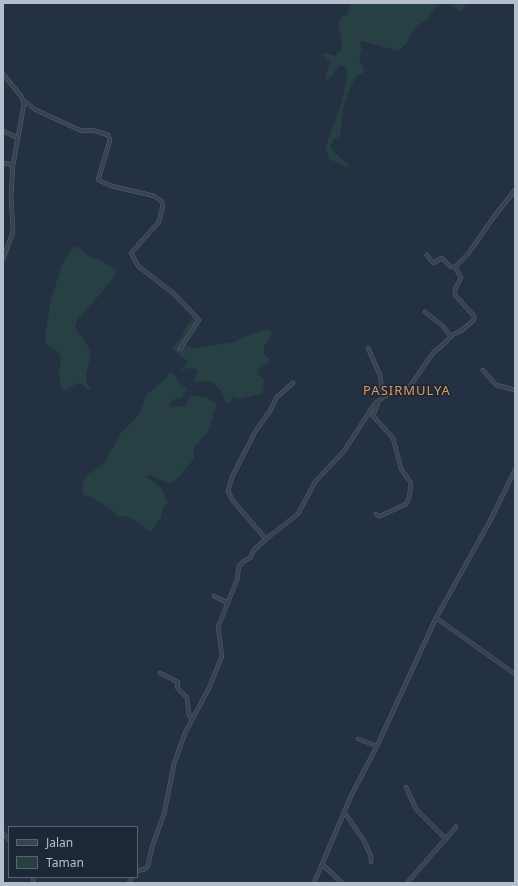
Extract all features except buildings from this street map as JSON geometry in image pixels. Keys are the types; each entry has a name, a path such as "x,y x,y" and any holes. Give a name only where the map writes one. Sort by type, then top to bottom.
{"street":[{"path":"3,74 24,101 44,114 82,131 92,130 108,136 110,140 98,180 112,186 154,196 161,202 163,206 159,222 131,253 138,266 172,293 199,320 180,349"},
{"path":"3,259 13,232 11,196 13,165 24,101"},
{"path":"3,131 18,138"},
{"path":"3,163 13,165"},
{"path":"455,267 468,254 515,190"},
{"path":"138,871 145,869 148,866 152,847 164,814 174,764 185,733 209,688 222,656 218,627 237,580 239,566 250,558 254,550 266,539 298,514 315,482 344,451 374,405 383,397 410,386 426,361 451,337 467,328 475,318 455,295 455,289 461,278 455,267 450,266 442,258 433,263 427,255"},
{"path":"425,312 443,326 451,337"},
{"path":"368,348 380,375 383,397"},
{"path":"483,370 496,384 515,390"},
{"path":"266,539 233,501 228,491 232,477 255,432 272,408 277,397 293,383"},
{"path":"376,514 379,517 406,504 409,498 411,483 401,468 392,438 373,416 379,400"},
{"path":"314,883 344,812 377,746 436,618 491,519 515,470"},
{"path":"214,596 228,603"},
{"path":"436,618 515,674"},
{"path":"160,673 178,682 176,687 188,698 189,715 192,719"},
{"path":"358,739 377,746"},
{"path":"406,788 416,809 446,839"},
{"path":"344,812 363,839 370,853 371,862"},
{"path":"407,883 456,827"},
{"path":"322,864 342,883"}],"green space":[{"path":"350,3 439,3 427,19 417,26 405,45 398,51 362,41 360,43 362,51 359,58 364,70 362,74 357,74 351,86 344,104 340,136 334,139 330,146 334,152 348,164 349,167 345,167 329,159 325,148 342,101 348,71 344,66 340,65 326,82 325,77 330,63 322,54 326,53 335,56 341,50 342,42 338,23 342,16 348,14"},
{"path":"450,3 467,3 463,9 459,11"},
{"path":"75,247 79,247 90,257 100,260 116,270 114,277 77,320 75,328 91,353 86,375 87,383 91,389 87,389 81,384 77,383 65,391 62,389 60,381 59,369 61,362 59,353 46,344 45,336 51,299 62,265 65,258"},
{"path":"192,319 194,319 195,322 182,343 183,345 194,348 235,342 243,337 267,329 272,332 272,335 264,347 264,354 270,359 266,365 264,364 257,370 257,374 264,379 263,393 240,399 233,396 229,404 225,401 221,391 215,384 209,381 196,382 194,379 198,372 196,369 188,368 181,371 180,370 187,364 187,361 172,348 182,337 185,328"},
{"path":"170,372 176,376 178,383 187,388 182,398 175,399 169,404 170,407 185,406 191,396 205,397 216,403 217,407 213,412 214,416 208,431 194,448 194,459 175,481 169,483 150,475 147,477 161,488 168,502 163,508 161,518 150,532 129,517 117,516 112,510 90,496 83,494 82,483 88,474 104,464 121,433 140,413 146,395 165,380"}],"district":[{"name":"PASIRMULYA","path":"407,391"}]}
